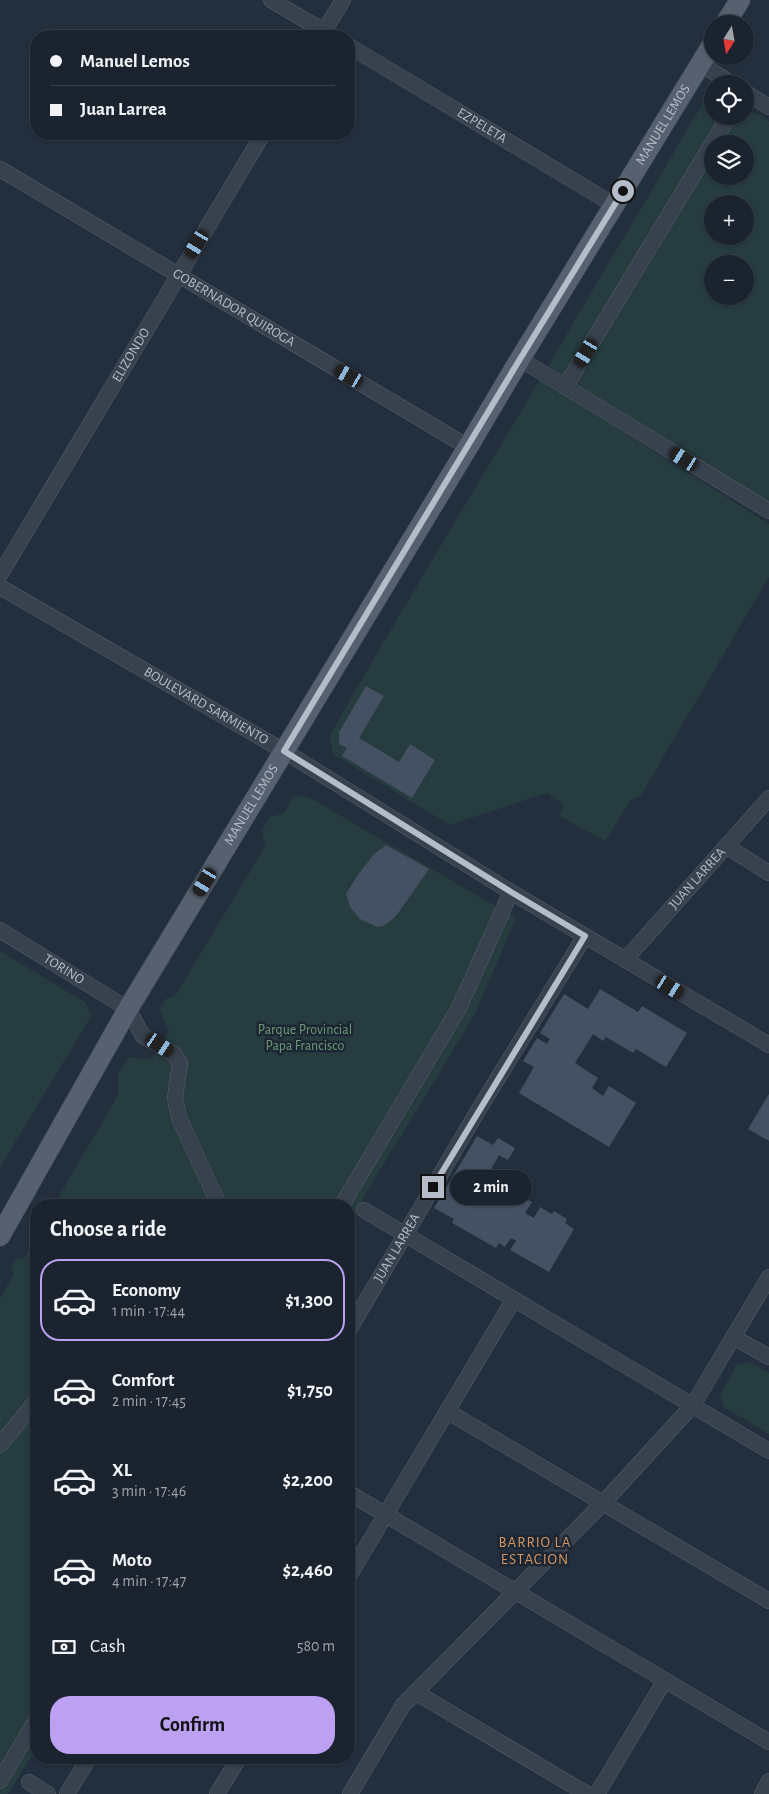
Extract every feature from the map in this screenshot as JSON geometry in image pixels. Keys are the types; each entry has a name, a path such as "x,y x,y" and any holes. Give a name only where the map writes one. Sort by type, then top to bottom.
{"main road":[{"path":"731,15 740,0"},
{"name":"MANUEL LEMOS","path":"0,1236 128,1009 520,359 704,59"}],"street":[{"path":"271,0 318,30"},
{"path":"328,30 343,0"},
{"name":"EZPELETA","path":"355,50 614,205"},
{"path":"701,64 718,75"},
{"path":"754,97 769,106"},
{"path":"565,387 724,125"},
{"name":"ELIZONDO","path":"0,575 259,140"},
{"name":"GOBERNADOR QUIROGA","path":"0,169 468,447"},
{"path":"520,359 769,510"},
{"name":"BOULEVARD SARMIENTO","path":"0,587 284,751 511,892 769,1045"},
{"name":"JUAN LARREA","path":"626,960 769,798"},
{"path":"726,846 769,873"},
{"path":"346,1199 459,1008 511,892"},
{"name":"TORINO","path":"0,930 128,1009"},
{"name":"JUAN LARREA","path":"355,1320 479,1109 585,936"},
{"path":"128,1009 144,1036 174,1054 180,1063 175,1098 180,1118 216,1199"},
{"path":"364,1210 769,1451"},
{"path":"350,1794 403,1705 604,1502 693,1405 769,1277"},
{"path":"355,1566 514,1299"},
{"path":"733,1337 769,1357"},
{"path":"0,1445 30,1408"},
{"path":"447,1411 769,1601"},
{"path":"355,1497 769,1742"},
{"path":"597,1794 665,1680"},
{"path":"415,1692 587,1794"},
{"path":"0,1781 6,1758 30,1728"},
{"path":"67,1794 85,1764"},
{"path":"217,1794 235,1764"},
{"path":"762,1794 769,1781"},
{"path":"29,1782 48,1794"}],"green space":[{"path":"704,102 704,125 754,125 754,112 769,121 769,503 548,366"},
{"path":"540,379 769,524 769,577 641,795 631,800 605,841 560,816 564,805 547,793 450,825 334,755 329,737"},
{"name":"Parque Provincial Papa Francisco","path":"307,796 516,918 475,1014 355,1214 355,1199 57,1199 118,1095 118,1073 130,1057 152,1059 169,1031 159,1009 167,998 175,996 265,847 262,830 270,817 284,813 293,797"},
{"path":"0,951 86,1003 91,1016 0,1167"},
{"path":"30,1247 30,1759 8,1794 0,1794 0,1298 14,1274 11,1269 16,1259 24,1258"},
{"path":"750,1362 769,1373 769,1434 724,1407 720,1394 737,1365"}],"building":[{"path":"366,686 384,696 359,738 399,762 410,744 435,760 412,798 342,756 347,748 339,744 339,732"},
{"path":"386,845 429,869 396,916 384,926 377,927 360,919 350,907 346,894 374,854"},
{"path":"600,989 638,1012 642,1006 687,1033 666,1067 636,1049 633,1053 606,1037 603,1041 593,1034 575,1063 598,1078 592,1088 603,1096 609,1086 636,1103 609,1147 519,1093 534,1067 523,1061 537,1038 547,1044 550,1039 540,1033 564,994 588,1009"},
{"path":"769,1094 769,1141 748,1129"},
{"path":"477,1136 493,1145 498,1138 515,1148 508,1160 499,1155 480,1189 494,1197 501,1185 532,1202 525,1213 534,1218 540,1207 552,1214 554,1211 567,1219 565,1223 574,1229 549,1272 510,1250 516,1241 511,1238 505,1247 499,1243 496,1248 452,1223 454,1219 434,1208"}],"district":[{"name":"BARRIO LA ESTACION","path":"535,1550"}],"route":[{"path":"433,1187 585,936 284,751 623,191"}]}
